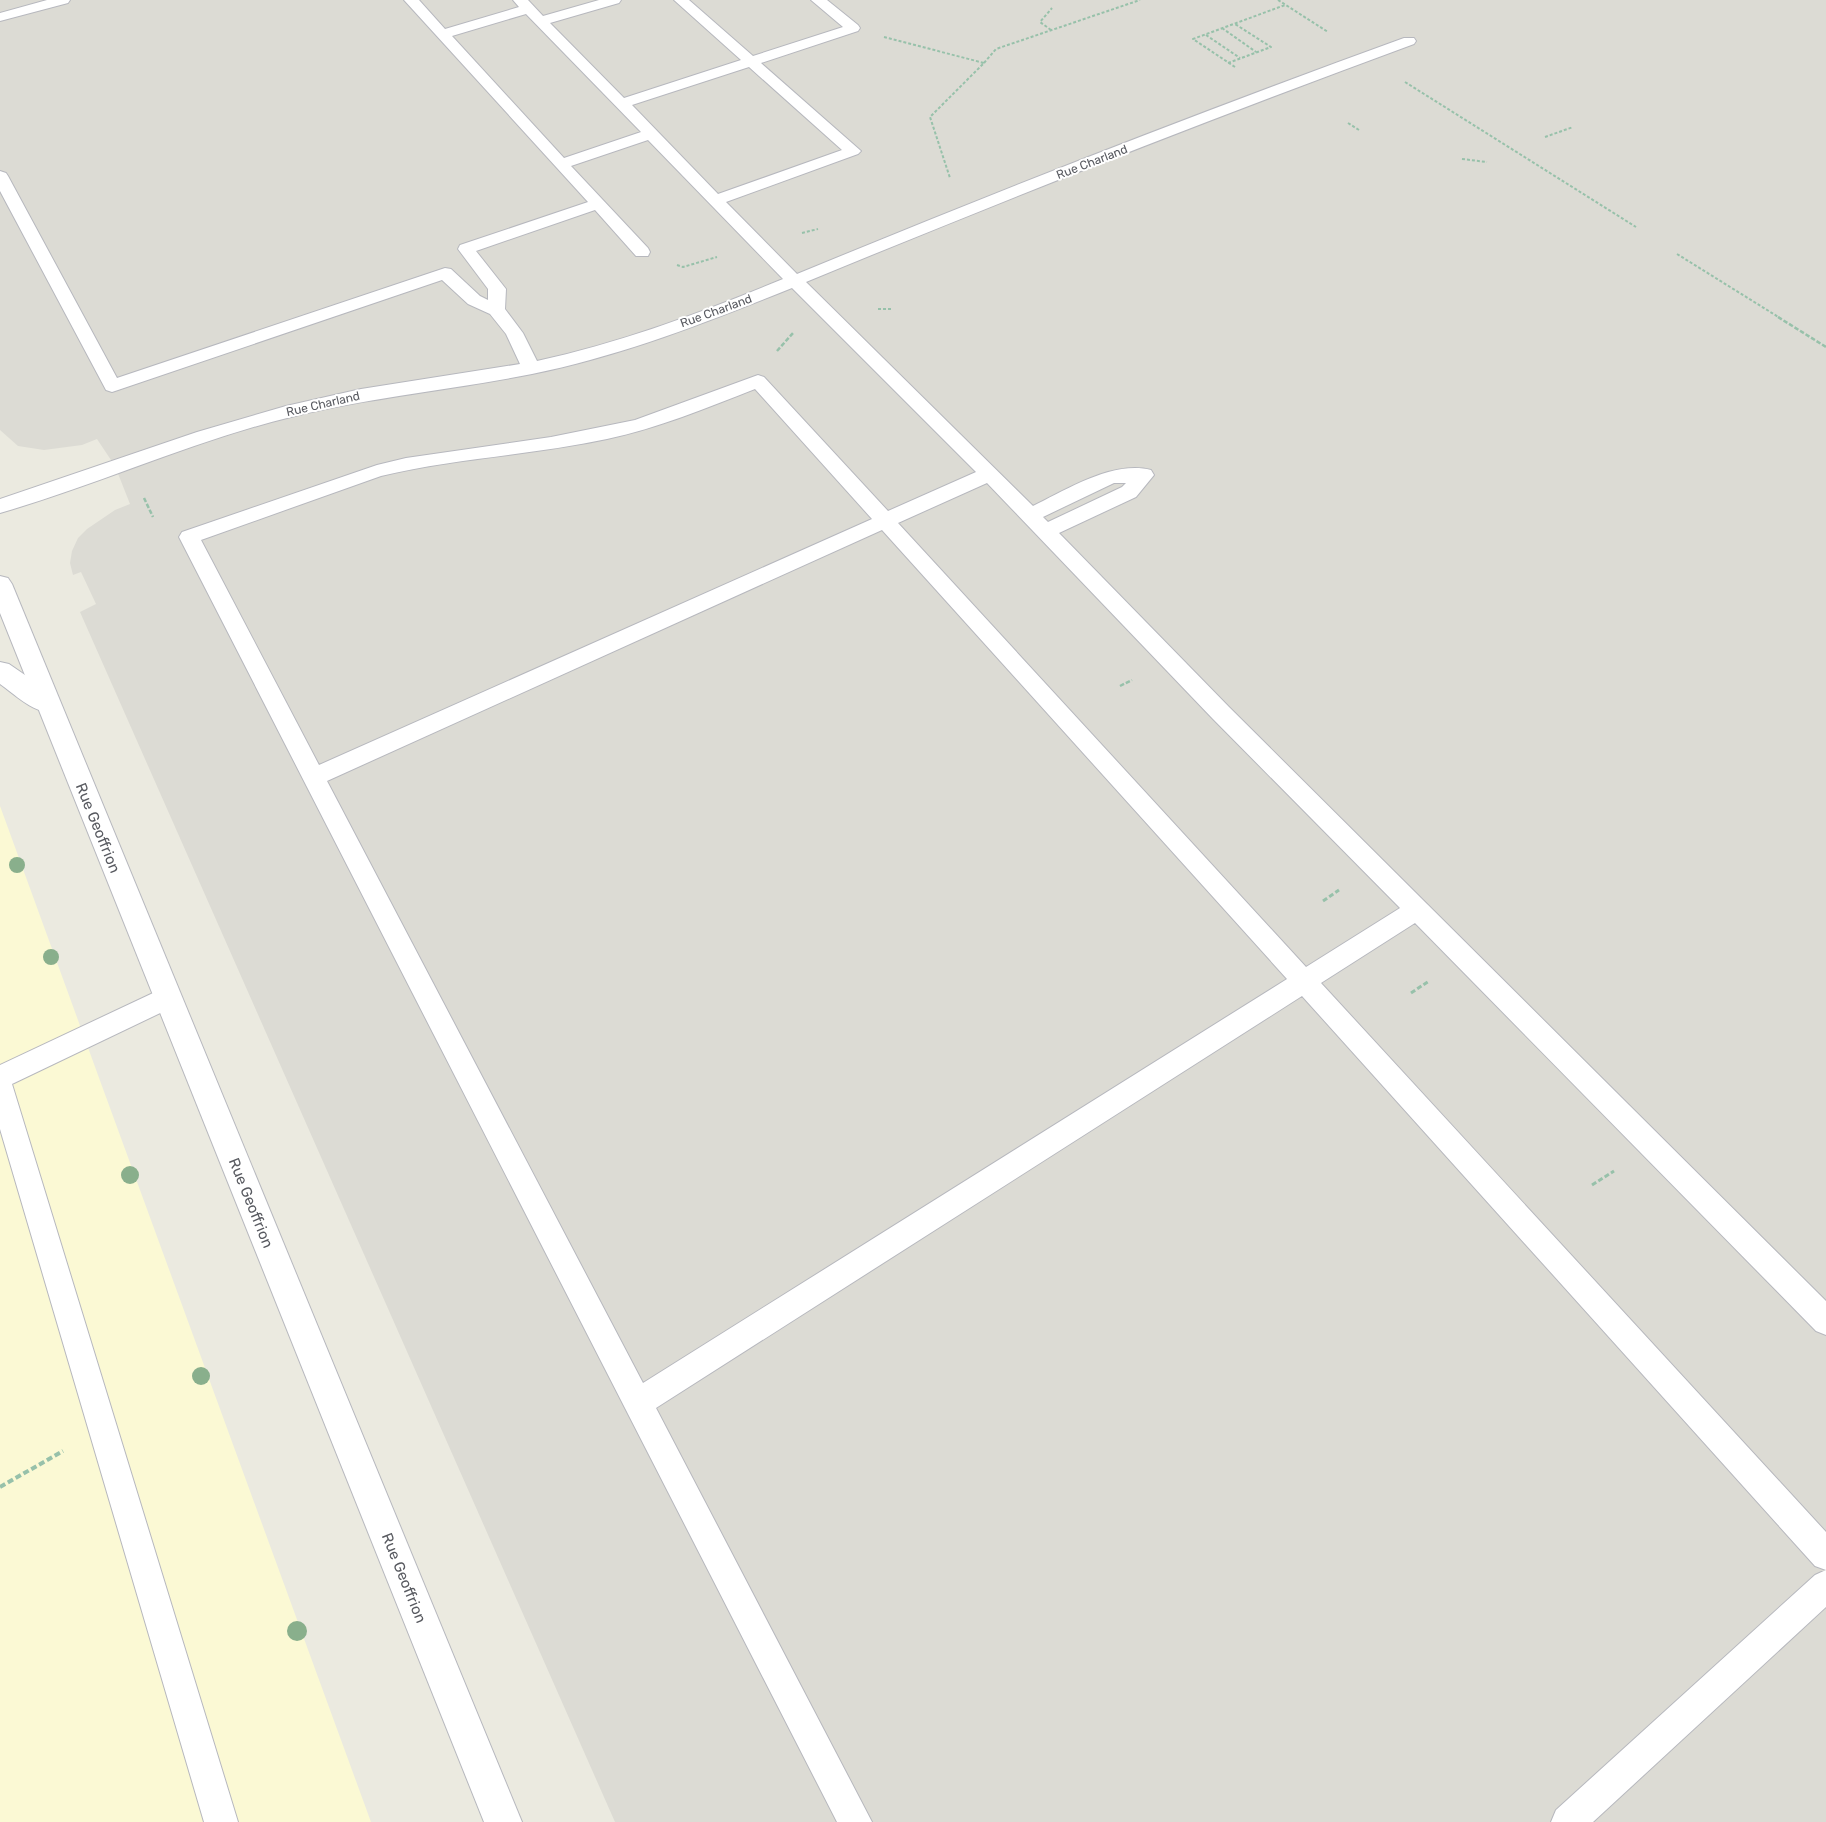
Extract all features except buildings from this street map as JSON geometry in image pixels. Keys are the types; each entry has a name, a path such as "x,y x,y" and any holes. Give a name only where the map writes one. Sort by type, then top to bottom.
{"street":[{"name":"Rue Geoffrion","path":"0,584 503,1822"},
{"path":"0,671 48,704"}],"lane":[{"path":"0,16 63,0"},
{"path":"411,0 642,252"},
{"path":"541,21 614,0"},
{"path":"681,0 853,151 716,200"},
{"path":"622,104 854,28 818,0"},
{"path":"442,34 524,4 795,281 1046,531 1221,713 1826,1321"},
{"name":"Rue Charland","path":"0,506 209,434 289,411 383,392 531,368 573,358 635,339 795,281 945,219 1409,41"},
{"path":"561,164 651,134"},
{"path":"0,176 112,386 445,273 474,300 496,310 514,333 531,368"},
{"path":"496,310 497,289 466,249 598,204"},
{"path":"855,1822 190,537 376,471 406,464 611,432 675,413 758,381 1826,1555"},
{"path":"314,777 989,474"},
{"path":"1030,515 1110,477 1144,475 1129,492 1046,531"},
{"path":"638,1404 1418,909"},
{"path":"0,1077 168,997"},
{"path":"0,1086 221,1822"},
{"path":"1568,1822 1826,1586"}],"path":[{"path":"950,178 930,117 984,63 996,48 1140,0"},
{"path":"1278,0 1329,32"},
{"path":"1235,68 1193,39 1285,5"},
{"path":"1052,8 1040,22 1052,30"},
{"path":"1228,63 1271,47 1235,24"},
{"path":"1222,28 1257,52"},
{"path":"1205,34 1241,58"},
{"path":"881,36 984,63"},
{"path":"1405,82 1636,227"},
{"path":"1348,124 1359,130"},
{"path":"1545,137 1573,127"},
{"path":"1462,159 1487,162"},
{"path":"802,233 824,227"},
{"path":"1677,254 1826,347"},
{"path":"683,267 718,256"},
{"path":"775,353 790,335 798,330"},
{"path":"1120,686 1138,677"},
{"path":"1323,901 1341,888"},
{"path":"1411,993 1431,980"},
{"path":"1592,1185 1615,1170"},
{"path":"0,1486 103,1428"}],"shaded area":[{"path":"0,0 1826,0 1826,1822 615,1822 80,612 96,604 81,572 73,575 70,563 72,551 78,538 87,529 115,510 130,504 115,466 97,439 82,445 44,450 18,446 0,430"},
{"path":"0,806 106,1097 371,1822 0,1822"}]}
